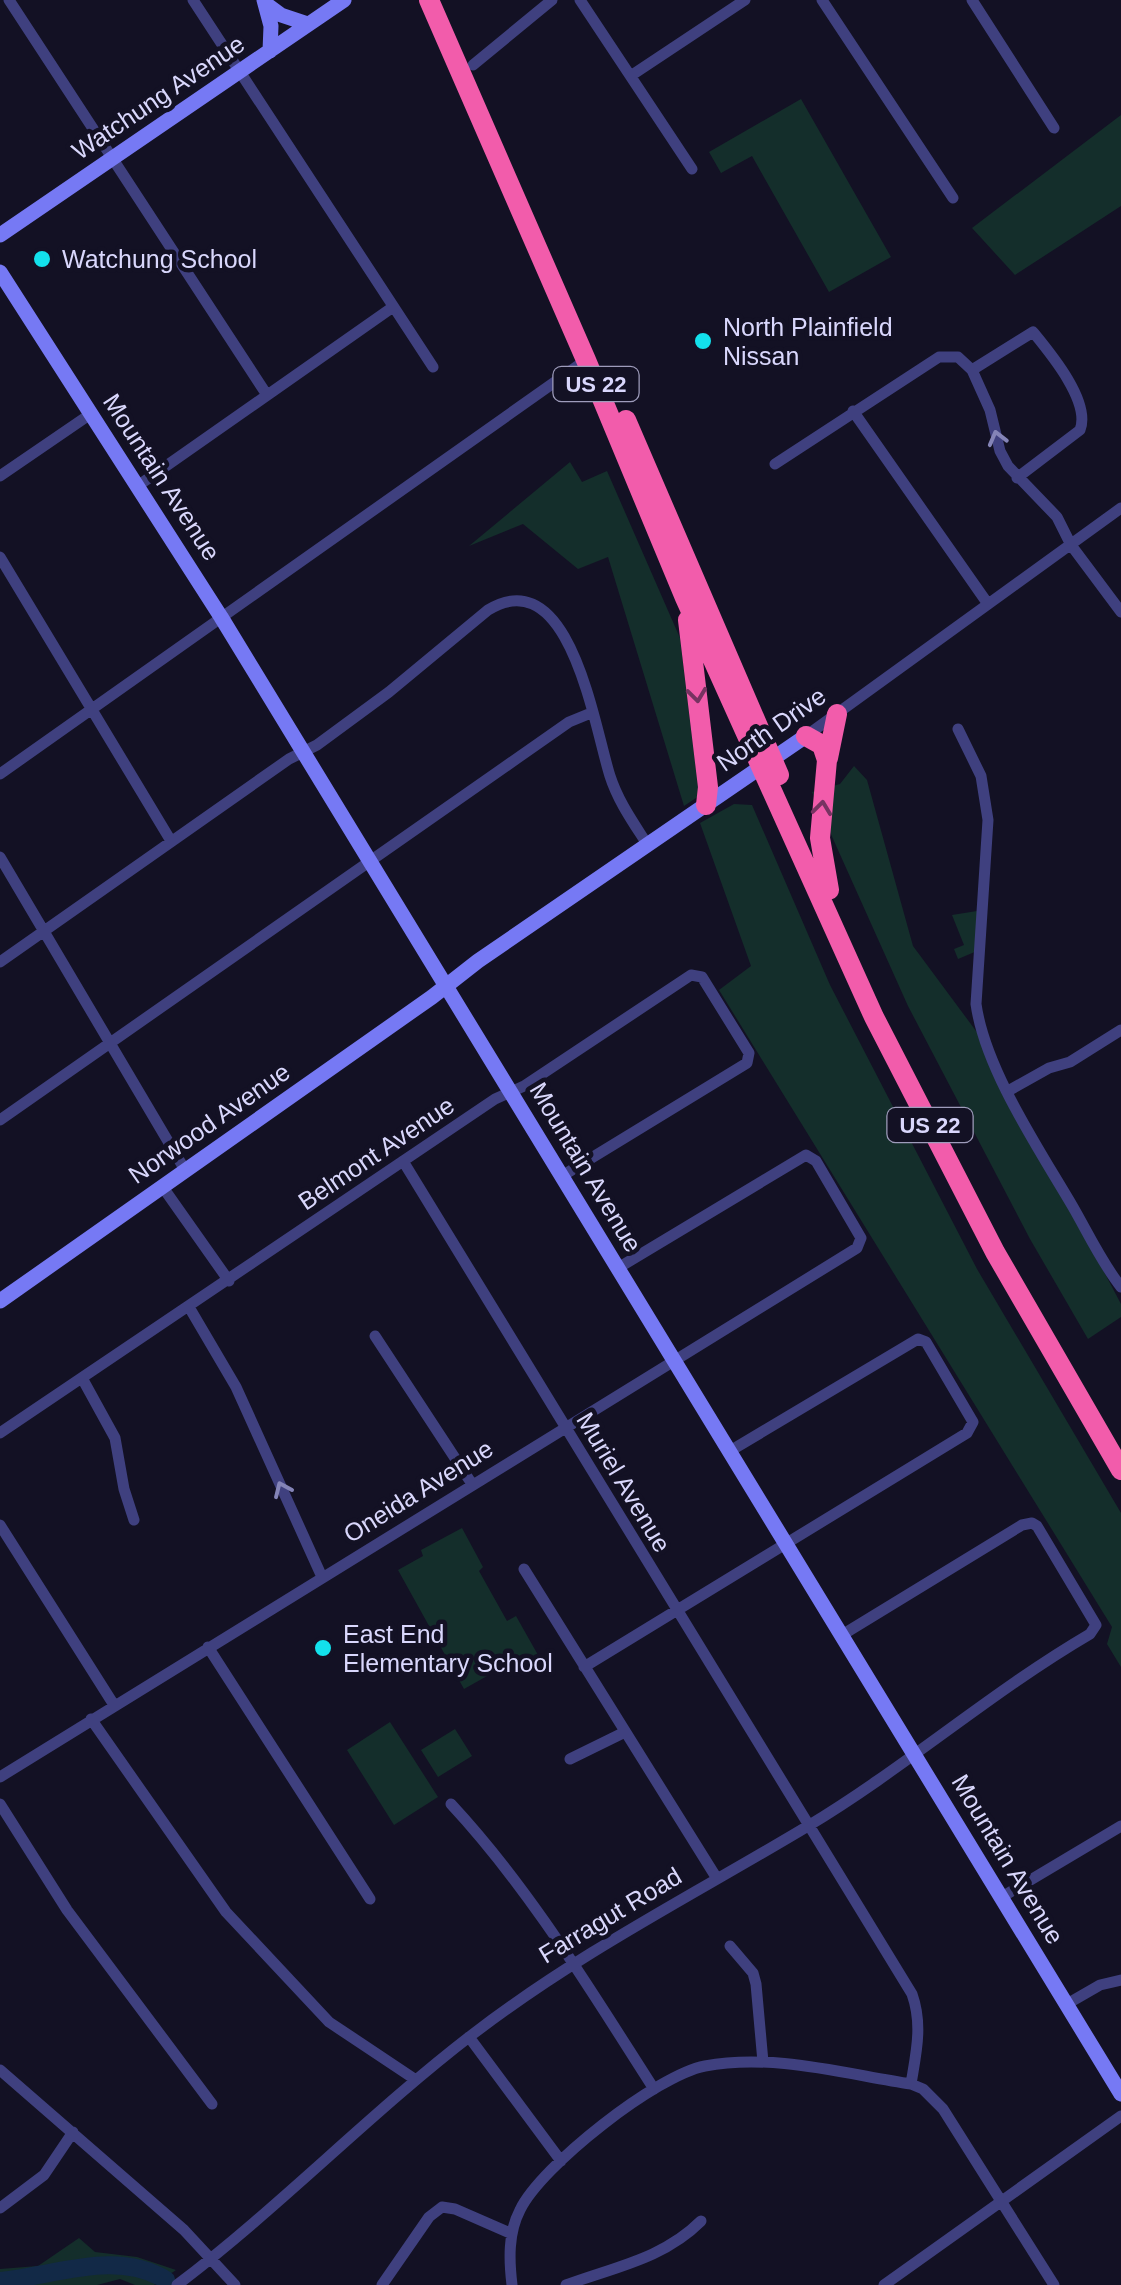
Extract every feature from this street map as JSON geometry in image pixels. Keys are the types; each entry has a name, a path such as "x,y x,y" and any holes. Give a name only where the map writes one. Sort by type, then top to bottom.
{"highway":[{"name":"US 22","path":"429,0 685,598 944,1130 1121,1444"},
{"name":"US 22","path":"444,0 874,1017 995,1252 1121,1470"},
{"path":"685,598 708,787 706,805"},
{"path":"829,890 820,828 837,714"},
{"path":"806,736 825,748 828,760"}],"street":[{"path":"9,0 267,395"},
{"path":"194,0 432,366"},
{"name":"Watchung Avenue","path":"0,235 344,0"},
{"path":"472,65 552,0"},
{"path":"580,0 692,169"},
{"path":"632,76 746,0"},
{"path":"822,0 953,198"},
{"path":"972,0 1054,128"},
{"path":"265,2 281,15 308,24"},
{"path":"265,2 271,26 270,51"},
{"name":"Mountain Avenue","path":"0,272 221,617 1121,2094"},
{"path":"139,485 394,307"},
{"path":"972,370 1033,332 1082,404 1082,425 1017,478"},
{"path":"775,464 939,357 958,358 972,370 990,410 1000,451 1017,478 1057,517 1071,544 1121,612"},
{"path":"0,774 586,360"},
{"path":"854,411 988,604"},
{"path":"0,476 92,413"},
{"name":"North Drive","path":"446,985 806,736 1121,508"},
{"path":"0,556 171,841"},
{"path":"0,962 171,841 317,745 390,692 500,602 532,601 558,626 575,659 617,795 647,844"},
{"path":"0,1120 568,722 591,712"},
{"path":"958,729 981,776 986,798 987,856 976,1004 988,1052 1121,1287"},
{"path":"0,857 185,1170"},
{"name":"Belmont Avenue","path":"0,1432 496,1099 690,975 697,974 707,981 750,1058 562,1176"},
{"name":"Norwood Avenue","path":"0,1301 446,985"},
{"path":"1008,1091 1048,1068 1070,1062 1121,1030"},
{"name":"Oneida Avenue","path":"0,1777 860,1244 858,1232 816,1161 806,1156 618,1268"},
{"name":"Muriel Avenue","path":"403,1162 912,1994 919,2033 911,2084"},
{"path":"162,1186 229,1281"},
{"path":"189,1307 236,1387 322,1577"},
{"path":"375,1336 472,1484"},
{"path":"584,1667 973,1426 972,1418 926,1342 918,1339 730,1451"},
{"path":"82,1378 115,1438 134,1520"},
{"name":"Farragut Road","path":"179,2283 377,2111 572,1962 808,1826 1002,1688 1090,1634 1096,1626 1037,1526 1032,1524 1022,1526 842,1635"},
{"path":"0,1525 114,1704"},
{"path":"524,1569 716,1877"},
{"path":"208,1647 370,1899"},
{"path":"91,1719 226,1912 329,2022 416,2080"},
{"path":"570,1760 625,1732"},
{"path":"0,1804 67,1910 212,2104"},
{"path":"450,1804 490,1846 572,1962 654,2089"},
{"path":"1002,1898 1121,1826"},
{"path":"730,1946 753,1974 756,1984 763,2062"},
{"path":"1066,2004 1100,1985 1121,1980"},
{"path":"469,2037 560,2161"},
{"path":"512,2285 512,2234 528,2194 560,2161 654,2089 683,2072 703,2066 763,2062 911,2084 932,2096 1054,2285"},
{"path":"0,2070 212,2258 235,2285"},
{"path":"884,2285 1121,2116"},
{"path":"0,2208 44,2175 73,2132"},
{"path":"382,2285 429,2217 442,2207 512,2234"},
{"path":"566,2285 638,2262 667,2247 700,2221"}],"green space":[{"path":"801,99 891,257 829,292 752,156 721,173 709,152"},
{"path":"1121,115 1121,206 1015,275 972,228"},
{"path":"570,462 582,482 607,471 680,638 699,796 684,806 608,557 578,569 523,524 469,546"},
{"path":"854,766 867,780 913,946 979,1035 1121,1304 1121,1317 1088,1339 1030,1239 908,1006 812,792 840,784"},
{"path":"734,804 752,805 830,985 977,1269 1121,1513 1121,1667 1107,1644 1112,1627 719,990 751,966 700,823"},
{"path":"977,911 977,951 958,959 954,949 964,945 952,915"},
{"path":"462,1528 483,1567 479,1571 507,1621 516,1616 538,1655 500,1676 496,1671 464,1689 398,1570 423,1556 421,1550"},
{"path":"390,1722 438,1797 394,1825 347,1750"},
{"path":"455,1729 472,1756 438,1777 421,1750"},
{"path":"79,2238 95,2252 137,2257 176,2270 154,2285 135,2285 120,2279 97,2285 0,2285 0,2269 38,2266"}],"waterway":[{"path":"0,2281 106,2265 127,2266 166,2280"}],"place":[{"name":"Watchung School","path":"42,259"},
{"name":"North Plainfield Nissan","path":"703,341"},
{"name":"East End Elementary School","path":"323,1648"}]}
